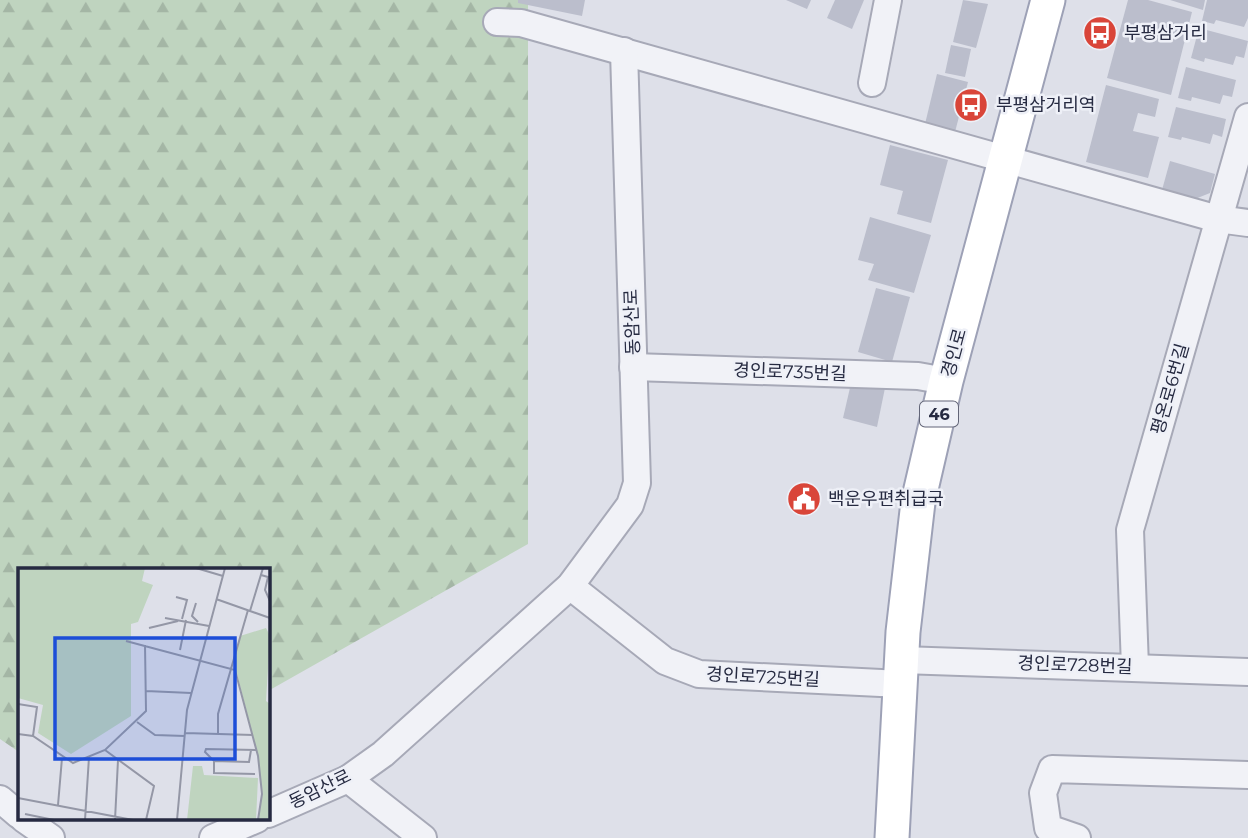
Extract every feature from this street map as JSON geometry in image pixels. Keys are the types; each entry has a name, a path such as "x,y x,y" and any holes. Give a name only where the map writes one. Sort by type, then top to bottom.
{"main road":[{"name":"경인로","path":"892,838 901,672 918,502 946,381 1048,0"}],"lane":[{"path":"872,83 888,0"},
{"path":"497,22 521,23 1218,219 1248,223"},
{"name":"동암산로","path":"270,813 348,779 383,754 570,586 630,505 637,483 624,51"},
{"name":"평온로6번길","path":"1135,667 1130,530 1248,117"},
{"name":"경인로735번길","path":"633,368 918,376 946,381"},
{"name":"경인로725번길","path":"570,586 665,661 699,674 901,672"},
{"name":"경인로728번길","path":"901,672 1135,667 1248,673"},
{"path":"1077,838 1048,828 1043,793 1052,769 1248,775"},
{"path":"348,779 423,838"},
{"path":"0,799 18,814"},
{"path":"25,820 49,837"}],"green space":[{"path":"0,0 528,0 528,544 270,690 270,568 18,568 18,751 0,739"}],"building":[{"path":"518,0 585,0 582,16 518,3"},
{"path":"786,0 811,0 807,9"},
{"path":"835,0 864,0 852,29 827,18"},
{"path":"963,0 988,4 976,48 953,42"},
{"path":"1128,0 1148,0 1192,12 1171,95 1107,78"},
{"path":"1170,0 1205,0 1203,10"},
{"path":"1207,0 1248,0 1248,18 1244,27 1216,20 1214,24 1202,21"},
{"path":"1199,28 1248,41 1244,58 1236,56 1233,65 1205,58 1204,62 1191,58"},
{"path":"951,45 971,49 965,77 945,73"},
{"path":"1186,67 1236,80 1232,97 1223,95 1220,104 1192,97 1191,101 1178,98"},
{"path":"937,74 968,82 955,132 925,124"},
{"path":"1106,85 1159,99 1155,117 1138,113 1133,131 1159,137 1148,178 1086,162"},
{"path":"1176,107 1226,119 1222,137 1213,134 1210,144 1182,137 1181,140 1168,137"},
{"path":"890,145 948,160 931,223 897,214 903,191 880,185"},
{"path":"1170,161 1215,174 1210,193 1195,199 1162,190"},
{"path":"870,217 931,235 914,293 868,280 874,264 858,260"},
{"path":"876,288 910,297 892,362 858,352"},
{"path":"852,379 885,388 877,427 843,418"}],"place":[{"name":"부평삼거리","path":"1100,33"},
{"name":"부평삼거리역","path":"971,105"},
{"name":"백운우편취급국","path":"804,499"}]}
